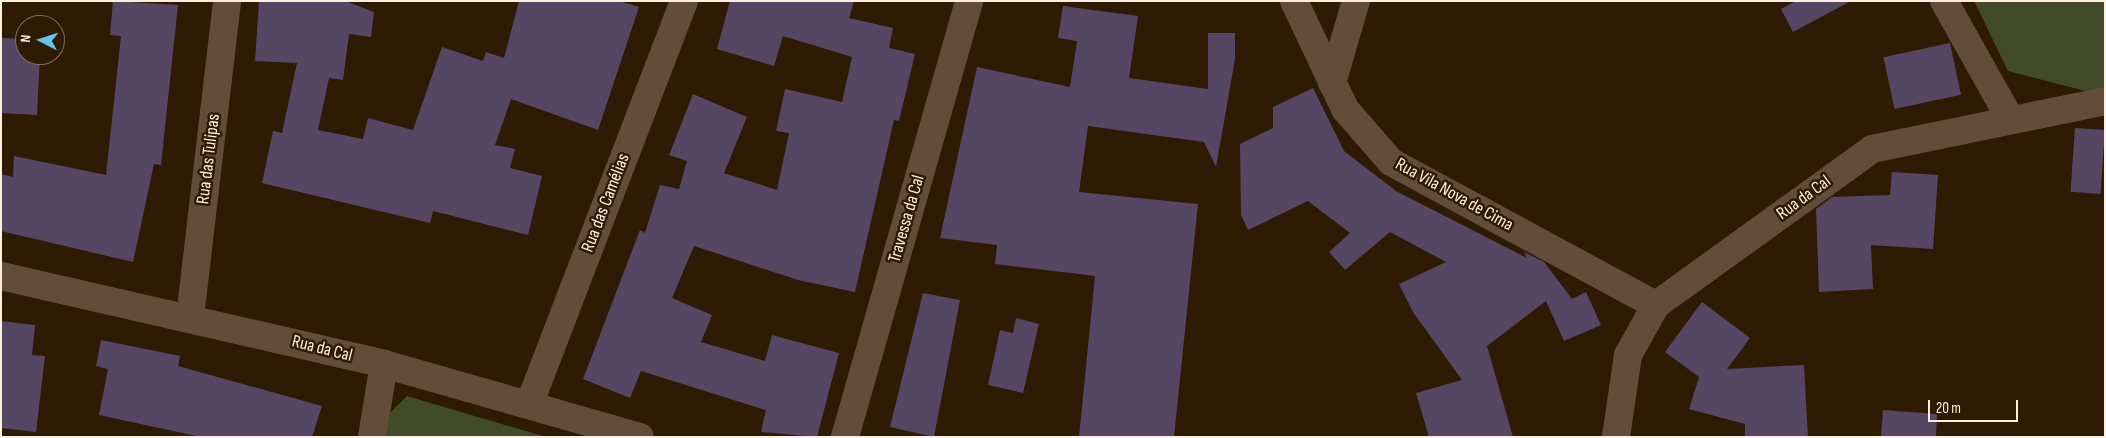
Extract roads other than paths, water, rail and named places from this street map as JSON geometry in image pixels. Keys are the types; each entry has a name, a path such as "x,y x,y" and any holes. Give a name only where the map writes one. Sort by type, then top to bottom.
{"street":[{"name":"Rua das Tulipas","path":"190,317 226,1"},
{"name":"Rua das Camélias","path":"529,405 684,1"},
{"name":"Travessa da Cal","path":"845,437 969,1"},
{"name":"Rua Vila Nova de Cima","path":"1294,1 1345,109 1391,162 1656,305"},
{"path":"1332,83 1356,1"},
{"path":"1944,1 2009,118"},
{"name":"Rua da Cal","path":"1616,437 1628,355 1656,305 1872,149 2009,118 2105,101"},
{"name":"Rua da Cal","path":"1,276 190,317 384,364 640,437"},
{"path":"372,437 384,364"}]}
